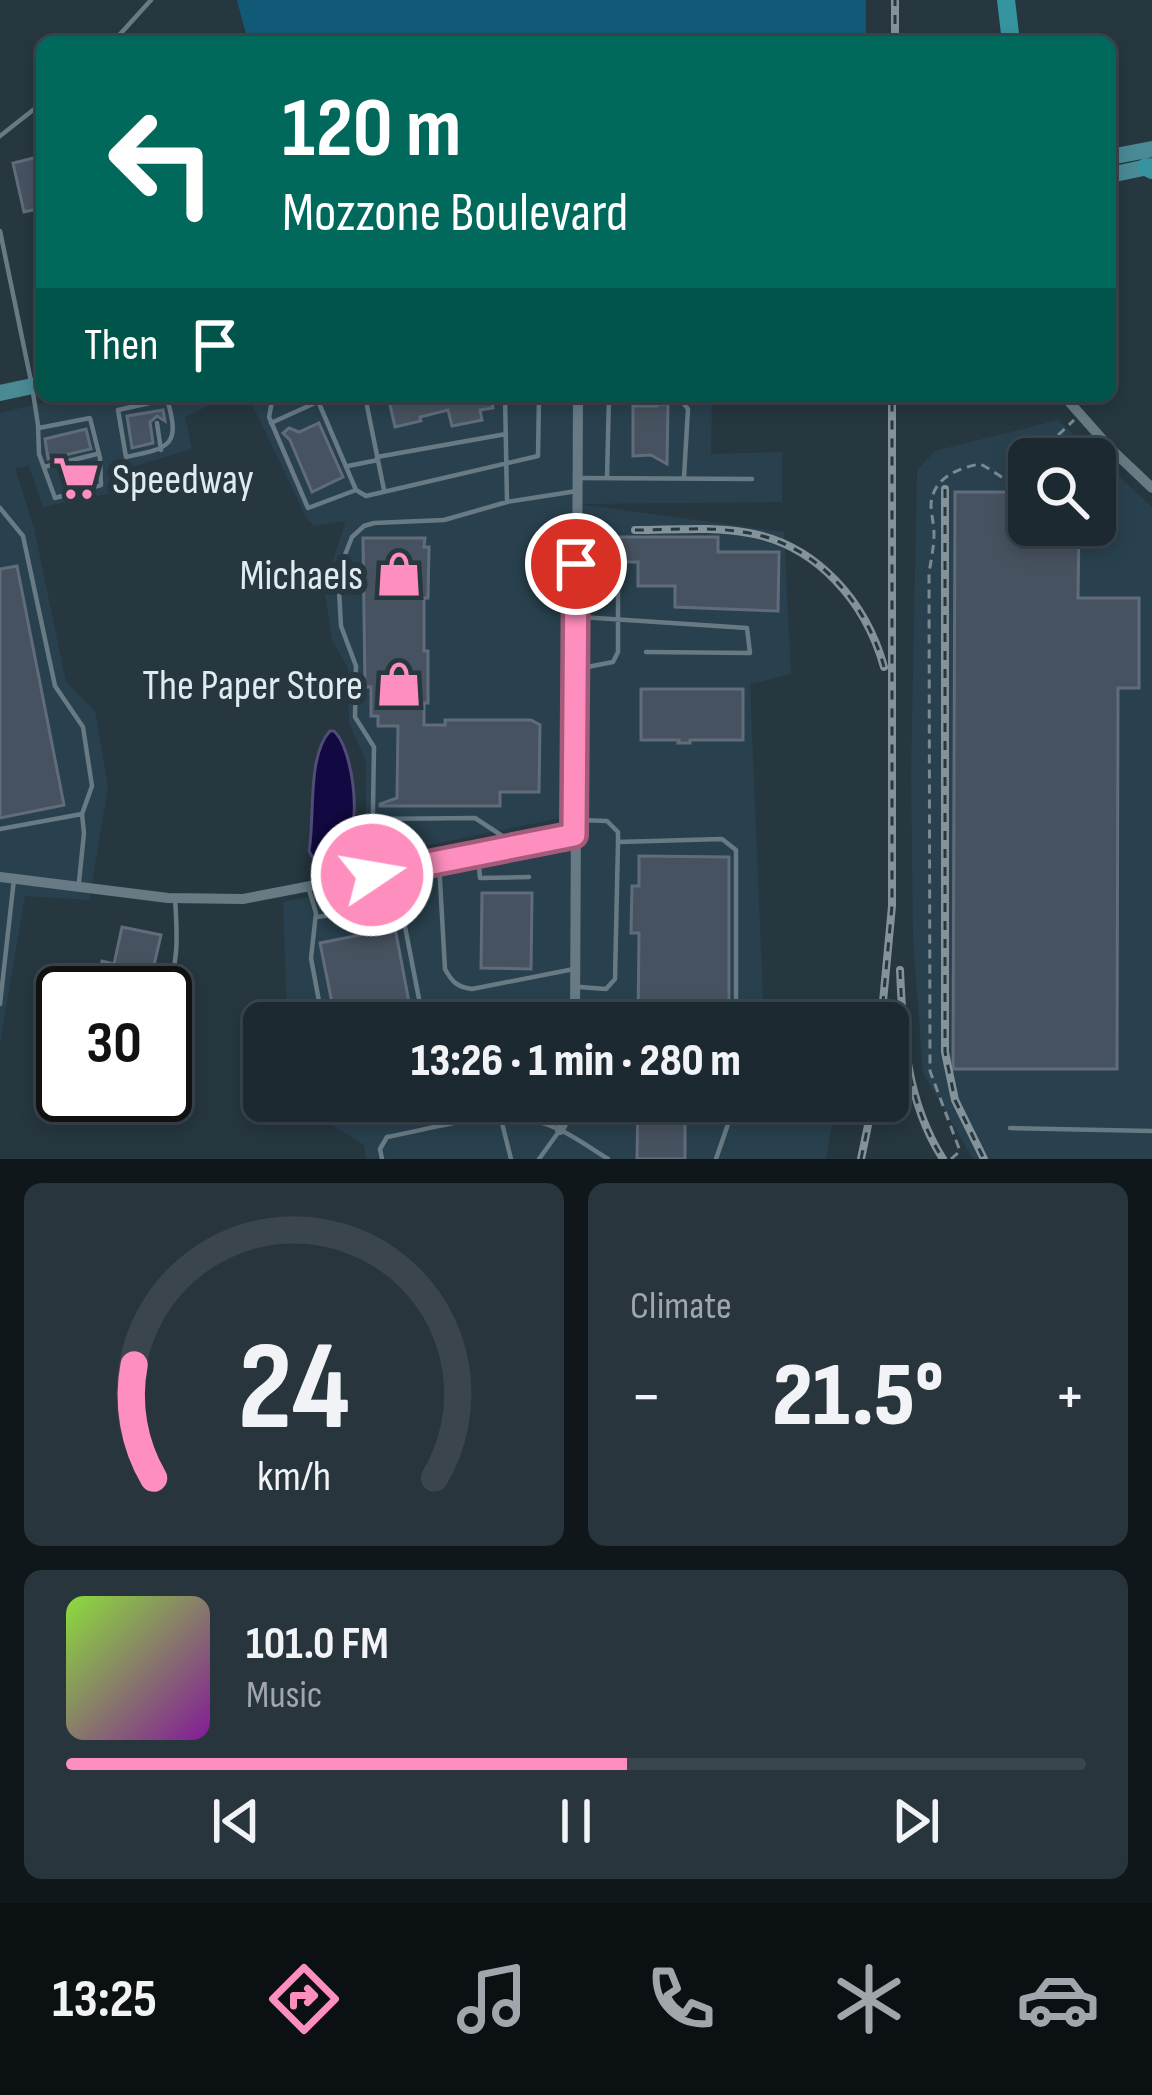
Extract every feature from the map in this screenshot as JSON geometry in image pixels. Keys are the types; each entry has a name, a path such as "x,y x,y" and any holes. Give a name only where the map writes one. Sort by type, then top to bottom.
{"highway":[{"path":"1006,0 1010,36"}],"main road":[{"path":"1116,158 1150,163"},
{"path":"1116,173 1150,163"},
{"path":"0,393 36,386"}],"street":[{"path":"574,1002 578,402"},
{"path":"1069,402 1152,488"},
{"path":"0,877 175,898 242,899 574,835"},
{"path":"560,1130 564,1122"}],"lane":[{"path":"118,36 152,0"},
{"path":"0,136 36,108"},
{"path":"0,230 36,382"},
{"path":"38,402 39,454 55,498 101,485 90,418 39,428"},
{"path":"142,402 118,410 126,457 161,450 172,440 168,402"},
{"path":"149,402 155,411"},
{"path":"272,402 269,417 308,508 356,490"},
{"path":"272,423 310,402"},
{"path":"316,402 356,490 366,496 538,456 539,402"},
{"path":"366,402 384,491"},
{"path":"505,402 507,502"},
{"path":"607,478 609,402"},
{"path":"683,402 688,409 684,479"},
{"path":"157,423 161,450"},
{"path":"346,467 506,434"},
{"path":"44,467 99,453"},
{"path":"372,875 374,747 355,717 356,666 341,626 339,590 341,565 356,531 374,523 444,520 607,478 752,479"},
{"path":"0,508 22,536 55,686 82,727 92,786 82,814 78,888"},
{"path":"575,669 613,662 619,619 618,576 611,569 576,564"},
{"path":"576,616 748,628 750,653 646,652"},
{"path":"0,829 82,814"},
{"path":"373,819 475,818 518,846"},
{"path":"574,820 607,821 618,832 615,979 606,989 574,987"},
{"path":"618,842 722,839 736,850 736,1002"},
{"path":"478,854 480,878 529,877"},
{"path":"439,861 445,969 452,982 472,988 574,969"},
{"path":"394,870 417,1002"},
{"path":"0,1004 14,879"},
{"path":"308,886 316,918 311,958 319,1002"},
{"path":"174,966 178,943 175,898"},
{"path":"316,918 401,905"},
{"path":"382,1159 380,1149 388,1137 465,1122"},
{"path":"502,1122 511,1159"},
{"path":"537,1122 608,1159"},
{"path":"716,1159 729,1122"},
{"path":"1010,1128 1152,1131"},
{"path":"539,1159 560,1130"}],"path":[{"path":"1055,438 1080,415"},
{"path":"951,1159 960,1151 930,1071 931,502 943,479 961,468 980,464 1008,481"}],"shaded area":[{"path":"237,0 866,0 866,36 246,36"},
{"path":"45,402 216,402 185,417 192,449 114,472 112,493 43,507 29,466 15,468 34,528 66,682 95,711 108,787 89,900 25,896 0,1043 0,413"},
{"path":"251,402 712,402 711,454 782,452 782,502 578,504 784,532 791,674 750,684 763,1002 286,1002 283,902 562,848 561,818 366,858 366,761 349,723 348,668 332,640 324,586 346,521 314,526"},
{"path":"1058,420 1077,438 1008,438 1008,546 1116,546 1116,474 1152,507 1152,1159 973,1159 923,1073 913,940 911,772 917,470 935,451"},
{"path":"330,731 346,752 354,817 344,845 313,858 309,851 315,771"},
{"path":"327,1122 832,1122 826,1159 366,1159 364,1145"}],"building":[{"path":"36,157 36,209 24,212 13,163"},
{"path":"389,402 492,402 493,408 480,410 482,420 452,426 448,410 395,427"},
{"path":"668,404 667,464 651,455 633,456 633,406"},
{"path":"163,410 165,421 157,416 150,422 153,443 132,448 127,416"},
{"path":"319,423 343,477 312,492 283,433"},
{"path":"86,429 91,449 48,459 45,439"},
{"path":"955,492 1008,492 1008,546 1079,546 1078,598 1139,598 1139,688 1118,688 1117,1069 953,1069"},
{"path":"617,537 718,537 718,552 779,552 778,611 675,607 675,586 638,586 638,562 617,562"},
{"path":"363,538 425,538 424,547 429,547 424,725 445,725 445,720 531,720 540,725 539,792 500,792 500,806 380,806 397,798 398,726 378,726 378,716 371,716 371,687 365,687"},
{"path":"17,566 64,805 0,818 0,569"},
{"path":"641,689 743,689 743,740 641,740"},
{"path":"639,856 729,857 729,1002 638,1002 639,933 631,933 632,886 639,886"},
{"path":"482,893 532,893 531,969 481,968"},
{"path":"122,927 161,935 154,966 101,966 102,961 114,964"},
{"path":"395,928 409,1002 332,1002 320,943"},
{"path":"638,1122 685,1122 685,1159 637,1159"}],"railway":[{"path":"895,0 895,36"},
{"path":"883,1002 892,906 892,402"},
{"path":"945,489 945,1052 955,1100 984,1159"},
{"path":"635,530 735,531 796,550 851,599 884,667"},
{"path":"900,970 914,1091 943,1159"},
{"path":"861,1159 869,1122"}],"place":[{"name":"Speedway","path":"76,478"},
{"name":"Michaels","path":"399,574"},
{"name":"The Paper Store","path":"399,684"}],"route":[{"path":"372,875 574,835 576,564"}]}
